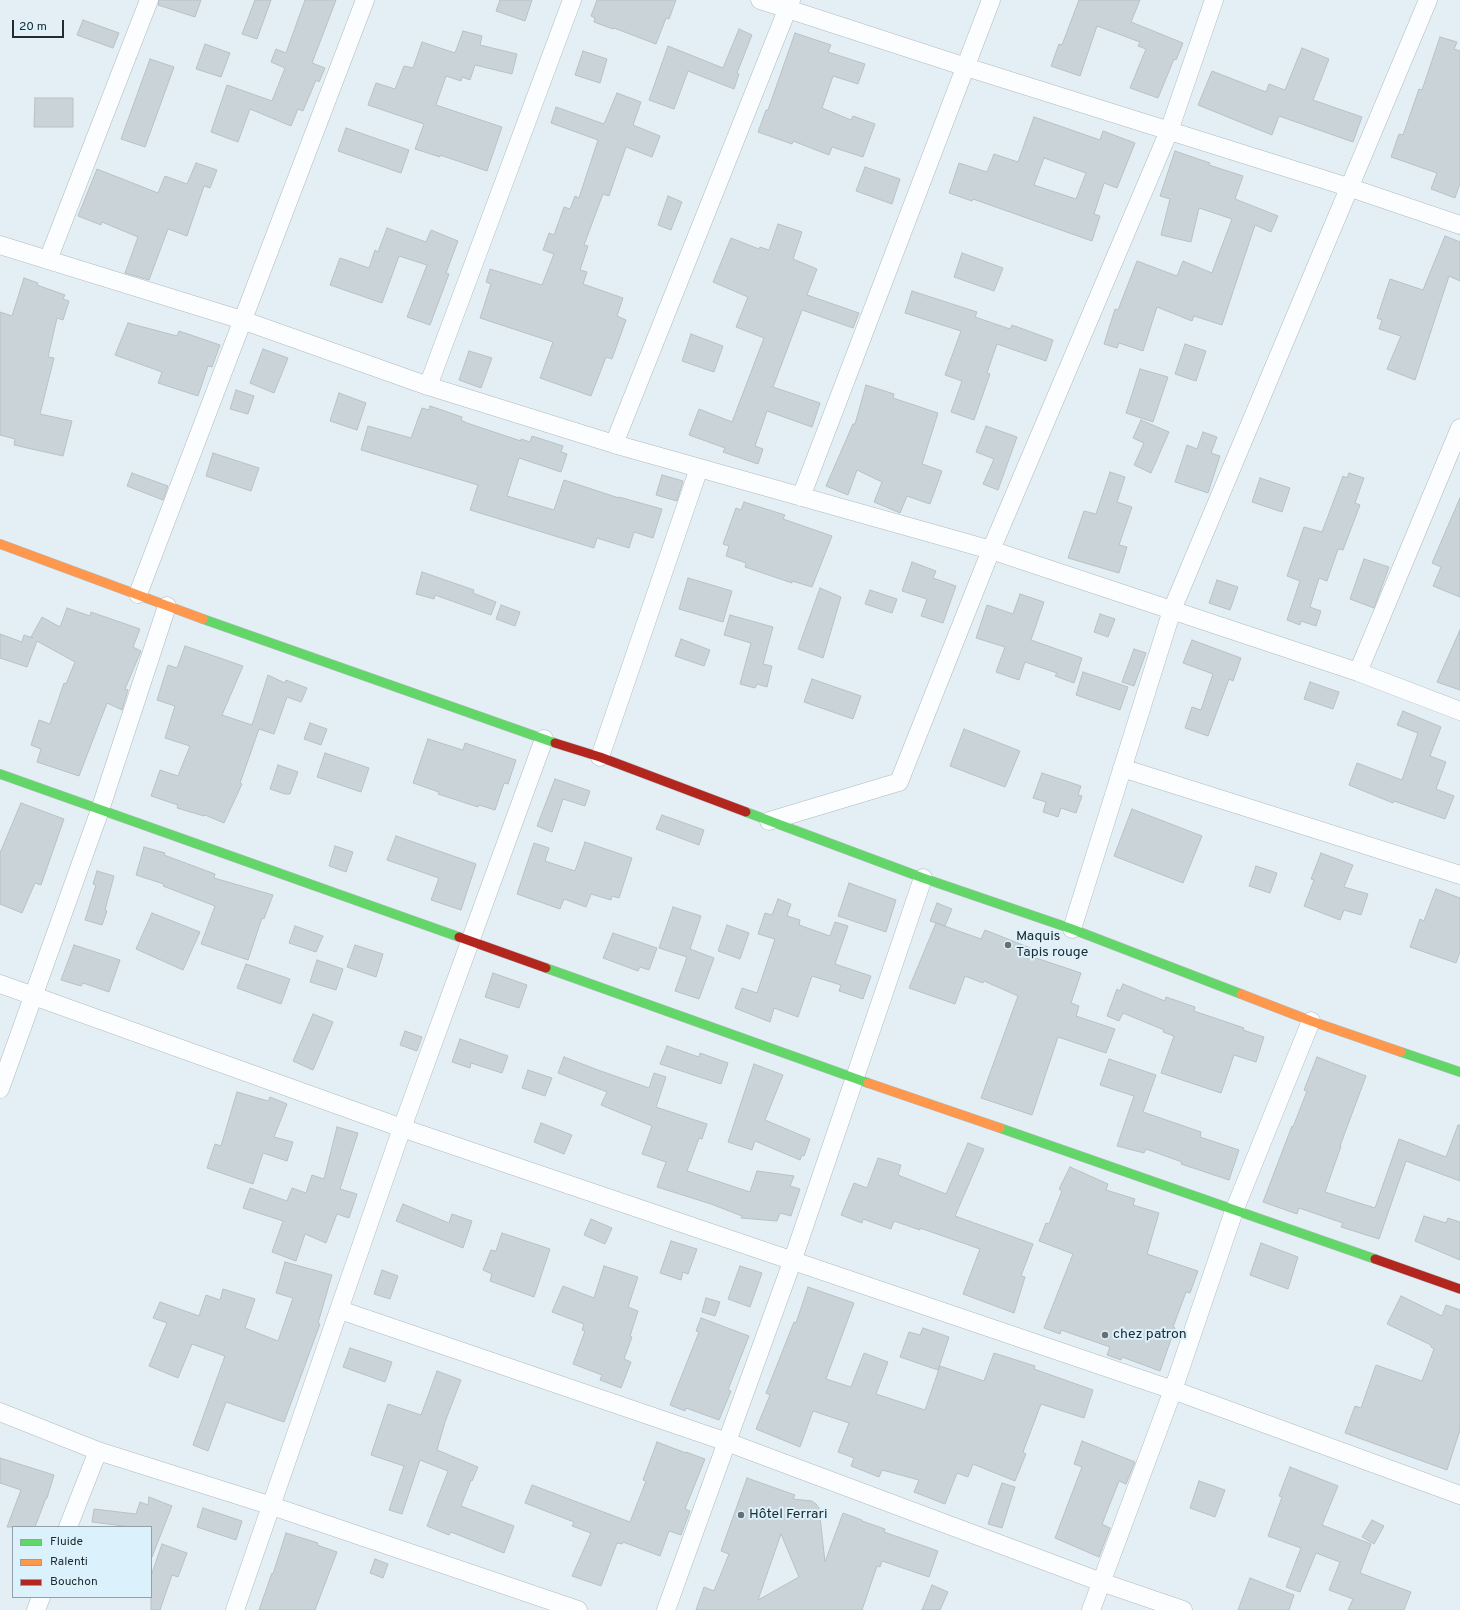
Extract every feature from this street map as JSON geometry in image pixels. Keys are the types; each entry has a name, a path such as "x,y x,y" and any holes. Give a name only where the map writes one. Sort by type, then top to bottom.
{"street":[{"path":"48,260 149,0"},
{"path":"138,594 365,0"},
{"path":"428,386 572,0"},
{"path":"760,0 790,5 966,67 1460,225"},
{"path":"801,497 991,0"},
{"path":"769,821 899,782 991,550 1169,131 1214,0"},
{"path":"1072,929 1172,610 1428,0"},
{"path":"614,444 790,5"},
{"path":"0,245 242,320 428,386 614,444 991,550 1358,672 1460,711"},
{"path":"1358,672 1460,428"},
{"path":"600,757 699,468"},
{"path":"0,544 167,606 544,739 600,757 923,878 1072,929 1311,1021 1460,1072"},
{"path":"0,1089 100,810 167,606"},
{"path":"235,1610 402,1128 544,739"},
{"path":"1122,768 1460,875"},
{"path":"0,774 855,1078 1460,1289"},
{"path":"666,1610 792,1262 923,878"},
{"path":"0,984 402,1128 792,1262 1173,1390 1460,1495"},
{"path":"1091,1610 1173,1390 1234,1211 1311,1021"},
{"path":"340,1310 727,1442 1101,1582 1183,1610"},
{"path":"0,1412 98,1451 272,1506 578,1610"},
{"path":"68,1526 98,1451"},
{"path":"36,1610 41,1598"}],"building":[{"path":"159,0 201,0 195,17 158,5"},
{"path":"255,0 271,0 257,39 242,34"},
{"path":"305,0 336,0 312,63 325,68 319,82 316,80 303,111 298,109 291,126 250,109 238,142 211,132 227,85 272,101 285,68 271,62 276,49 286,53"},
{"path":"500,0 532,0 525,21 496,11"},
{"path":"597,0 676,0 669,19 666,18 656,44 594,22 595,18 591,16"},
{"path":"1079,0 1140,0 1131,22 1183,43 1176,60 1174,59 1158,98 1130,88 1146,49 1138,46 1140,42 1097,26 1080,76 1051,66 1059,44 1062,45"},
{"path":"83,20 119,33 113,48 77,35"},
{"path":"739,29 752,35 737,73 739,74 734,89 688,71 674,109 649,100 668,46 723,68"},
{"path":"463,31 482,36 480,45 517,54 512,74 475,65 470,80 462,77 461,81 446,76 436,105 502,127 487,171 440,155 440,157 415,149 424,124 368,105 376,83 395,89 404,66 413,68 422,42 455,53"},
{"path":"795,33 831,45 828,52 865,64 858,84 833,76 822,108 851,120 853,116 875,124 863,157 832,147 829,155 793,141 792,144 758,132 766,110 768,110"},
{"path":"1440,37 1457,42 1454,49 1460,51 1460,183 1455,198 1431,189 1437,173 1391,157 1399,134 1403,135 1419,89 1422,90"},
{"path":"205,44 230,53 221,77 196,69"},
{"path":"1302,48 1329,59 1313,100 1362,117 1353,142 1279,116 1272,135 1198,105 1212,71 1266,92 1269,84 1285,90"},
{"path":"583,51 607,59 600,83 575,75"},
{"path":"150,59 174,67 145,147 121,139"},
{"path":"617,93 641,102 633,125 660,136 652,157 626,147 609,196 603,194 584,245 588,246 580,270 587,272 583,284 623,298 617,316 626,320 612,359 606,357 591,396 540,378 553,342 480,318 491,284 486,282 490,269 542,285 554,254 543,250 549,233 554,235 564,207 570,209 575,196 579,198 598,140 551,123 556,107 604,124"},
{"path":"35,98 73,98 73,127 34,127"},
{"path":"1034,117 1100,140 1103,131 1135,143 1117,188 1104,183 1094,214 1100,216 1092,241 973,199 972,201 949,193 959,163 987,172 994,154 1018,162","holes":["1044,158 1086,173 1076,199 1034,185"]},
{"path":"346,128 409,150 401,173 338,151"},
{"path":"1175,151 1210,163 1209,165 1243,176 1235,199 1278,216 1271,232 1255,225 1222,325 1194,316 1192,321 1157,307 1143,351 1119,343 1117,348 1104,344 1115,309 1118,310 1137,261 1177,276 1183,261 1212,273 1232,219 1199,208 1191,242 1161,235 1170,199 1160,196"},
{"path":"196,163 217,170 210,188 204,186 187,236 168,229 149,280 125,273 138,237 102,222 101,225 78,216 97,169 158,193 165,176 187,184"},
{"path":"865,167 900,179 892,204 856,191"},
{"path":"668,196 682,202 671,230 658,225"},
{"path":"778,224 802,232 793,259 817,269 807,295 859,313 853,328 802,310 773,387 820,403 812,427 767,411 755,446 763,449 758,464 723,452 725,448 689,435 699,409 732,422 764,338 736,327 748,297 713,282 731,238 759,249 760,247 769,250"},
{"path":"387,228 426,242 431,230 458,241 446,273 449,274 430,325 407,317 427,265 399,256 382,303 330,285 340,258 369,268 375,250 378,252"},
{"path":"1445,236 1460,242 1460,281 1449,276 1415,380 1387,369 1401,336 1379,329 1382,320 1377,318 1390,279 1423,290"},
{"path":"962,253 1003,268 994,291 954,277"},
{"path":"24,278 38,283 37,285 65,295 63,299 69,301 63,320 57,318 48,357 54,358 40,414 72,421 63,456 14,445 15,439 0,435 0,312 12,316"},
{"path":"912,291 977,312 975,317 1010,329 1012,325 1053,340 1046,361 997,344 987,373 990,374 974,420 951,412 962,381 945,375 961,331 905,313"},
{"path":"128,323 177,336 179,331 220,345 212,367 208,366 198,396 158,383 162,372 115,355"},
{"path":"691,334 723,346 714,372 682,361"},
{"path":"1185,344 1206,351 1196,381 1175,374"},
{"path":"263,349 288,358 274,393 250,383"},
{"path":"469,351 492,358 481,388 459,380"},
{"path":"1140,369 1168,377 1153,422 1126,413"},
{"path":"866,385 894,394 893,398 938,413 922,464 942,471 930,504 907,496 900,513 874,502 882,482 857,470 848,495 826,486 853,424 855,424"},
{"path":"236,390 254,396 248,414 230,409"},
{"path":"339,393 366,403 357,430 330,421"},
{"path":"430,406 462,417 461,420 467,423 521,441 521,439 530,442 532,436 563,446 561,452 567,454 561,472 519,458 507,496 554,510 564,480 619,498 662,509 653,538 634,532 629,548 597,538 594,548 470,510 478,485 361,450 368,426 411,438 422,408 429,410"},
{"path":"1141,420 1169,432 1151,473 1134,465 1144,443 1133,438"},
{"path":"986,426 1017,437 998,490 983,484 994,459 976,452"},
{"path":"1203,432 1217,437 1211,453 1220,456 1208,493 1175,482 1187,445 1197,449"},
{"path":"213,453 259,468 251,491 206,476"},
{"path":"1110,472 1125,477 1117,502 1132,507 1119,545 1127,547 1119,573 1068,558 1084,511 1096,514"},
{"path":"132,473 168,486 163,500 127,486"},
{"path":"1349,473 1364,478 1355,503 1360,505 1343,550 1338,549 1327,581 1319,578 1310,607 1321,611 1316,626 1301,621 1300,625 1287,620 1300,581 1287,576 1304,527 1322,532 1343,476 1347,478"},
{"path":"662,475 683,481 677,501 656,495"},
{"path":"1260,478 1290,488 1282,512 1252,502"},
{"path":"1460,498 1460,597 1433,586 1441,567 1432,563"},
{"path":"744,502 785,515 783,519 832,536 812,587 792,581 792,583 745,567 746,563 726,556 729,546 723,544 736,508 741,510"},
{"path":"1364,559 1389,567 1374,608 1350,599"},
{"path":"912,562 936,571 933,578 956,586 943,623 921,616 927,599 902,591"},
{"path":"422,572 474,590 473,593 496,602 491,615 435,595 434,599 416,594"},
{"path":"688,578 732,591 723,622 679,609"},
{"path":"1217,580 1238,587 1230,610 1209,603"},
{"path":"820,588 841,597 823,658 798,649"},
{"path":"870,590 897,599 892,613 865,604"},
{"path":"1020,594 1044,602 1031,640 1082,658 1074,683 1055,676 1057,673 1025,662 1019,680 996,672 1005,647 976,638 987,605 1013,614"},
{"path":"501,605 520,612 515,626 496,619"},
{"path":"67,608 90,616 91,612 140,629 133,647 141,651 125,689 128,690 122,710 107,703 79,776 37,762 41,749 31,745 39,720 50,724 64,683 66,684 75,662 37,641 27,667 0,658 0,634 22,642 24,635 33,638 31,637 42,617 60,627"},
{"path":"1100,614 1115,619 1108,637 1094,632"},
{"path":"730,615 773,627 763,664 772,666 767,687 757,684 755,688 740,684 751,643 724,635"},
{"path":"1460,630 1460,690 1437,682"},
{"path":"681,639 710,650 704,666 675,656"},
{"path":"1192,640 1241,658 1233,681 1229,679 1208,736 1185,728 1192,707 1201,710 1213,674 1183,663"},
{"path":"185,646 243,666 222,715 252,725 268,675 285,683 286,680 307,688 301,702 287,697 274,734 259,729 240,783 242,784 224,823 205,815 204,816 177,808 178,805 151,796 160,770 178,776 190,746 165,738 175,706 157,700 168,665 177,668"},
{"path":"1134,649 1146,653 1134,686 1122,682"},
{"path":"1083,672 1128,687 1120,710 1076,695"},
{"path":"812,679 861,696 853,719 804,702"},
{"path":"1310,682 1339,692 1333,709 1304,699"},
{"path":"1403,711 1441,727 1430,756 1446,762 1436,789 1454,796 1445,819 1394,801 1393,803 1349,785 1357,763 1402,780 1418,733 1397,725"},
{"path":"310,723 327,729 321,745 304,739"},
{"path":"964,729 1020,751 1005,787 950,766"},
{"path":"428,739 463,750 465,743 516,760 508,784 504,783 495,810 479,805 478,807 438,794 439,792 413,783"},
{"path":"325,753 369,768 361,792 317,777"},
{"path":"278,765 298,772 290,794 285,794 270,789"},
{"path":"1042,773 1081,786 1078,795 1082,796 1076,813 1061,808 1058,817 1043,812 1046,802 1033,798"},
{"path":"555,779 590,791 585,806 563,799 552,832 537,826"},
{"path":"21,803 64,819 41,885 35,883 22,913 0,904 0,853"},
{"path":"1132,809 1202,836 1183,883 1114,856"},
{"path":"662,815 704,830 699,845 656,829"},
{"path":"396,836 476,864 461,910 431,900 439,878 387,860"},
{"path":"585,842 632,858 619,898 612,896 611,900 591,894 586,907 564,899 560,909 517,894 534,843 549,848 545,861 575,871"},
{"path":"335,846 353,852 346,872 329,866"},
{"path":"144,847 165,853 164,855 215,874 214,878 273,895 264,919 262,918 248,960 201,944 215,906 163,886 164,884 136,875"},
{"path":"1321,853 1353,865 1344,887 1368,894 1361,915 1344,910 1340,920 1304,906 1314,880 1311,879"},
{"path":"1256,866 1277,873 1270,893 1249,886"},
{"path":"97,871 114,876 105,910 107,911 102,925 85,920 96,885 93,884"},
{"path":"849,883 896,900 886,932 838,916"},
{"path":"1436,889 1460,898 1460,952 1456,963 1410,947 1420,919 1424,921"},
{"path":"778,899 791,904 787,916 800,920 799,925 830,936 835,922 848,926 835,964 871,976 863,999 839,991 841,985 812,976 798,1017 774,1008 770,1022 735,1008 742,988 757,993 775,939 758,934 765,913 772,915"},
{"path":"937,903 952,909 945,926 930,921"},
{"path":"673,907 701,916 690,949 714,958 699,999 675,991 687,957 659,948"},
{"path":"152,913 200,932 183,970 136,949"},
{"path":"936,923 981,939 985,930 1033,949 1030,956 1081,973 1071,1003 1079,1006 1076,1016 1115,1029 1106,1053 1058,1037 1032,1115 981,1098 1018,996 984,981 983,983 965,976 955,1004 909,988"},
{"path":"727,925 749,933 740,959 718,951"},
{"path":"295,926 323,936 316,952 289,943"},
{"path":"613,933 657,948 649,970 640,967 638,971 603,958"},
{"path":"74,945 120,960 109,992 83,983 81,986 61,980"},
{"path":"355,945 383,954 376,977 347,967"},
{"path":"317,960 343,969 336,990 310,982"},
{"path":"246,964 290,979 281,1004 237,988"},
{"path":"493,973 527,985 519,1008 485,997"},
{"path":"1123,984 1165,1001 1166,997 1195,1007 1194,1011 1244,1028 1243,1030 1264,1037 1256,1062 1234,1055 1221,1093 1161,1073 1174,1036 1163,1032 1164,1030 1123,1013 1119,1021 1107,1016 1117,989 1120,991"},
{"path":"313,1014 333,1022 313,1070 293,1061"},
{"path":"405,1031 422,1037 417,1051 400,1045"},
{"path":"460,1039 508,1056 502,1073 471,1063 470,1068 452,1062"},
{"path":"667,1046 699,1057 700,1053 728,1063 721,1084 660,1064"},
{"path":"564,1057 649,1088 654,1073 666,1077 656,1107 707,1124 702,1139 699,1138 687,1171 750,1192 757,1171 794,1176 790,1186 800,1189 791,1216 780,1213 777,1221 741,1218 742,1216 711,1204 657,1187 666,1162 642,1154 652,1126 601,1105 607,1092 558,1073"},
{"path":"1317,1057 1366,1076 1325,1192 1375,1208 1399,1139 1446,1157 1458,1125 1460,1125 1460,1181 1406,1161 1379,1239 1341,1227 1343,1223 1299,1208 1297,1214 1263,1202 1307,1091 1304,1090"},
{"path":"1109,1059 1156,1075 1143,1112 1201,1132 1200,1137 1239,1150 1229,1180 1181,1164 1182,1162 1146,1149 1144,1153 1117,1146 1134,1096 1100,1085"},
{"path":"754,1064 783,1075 765,1120 810,1139 804,1156 802,1155 800,1160 755,1141 752,1150 728,1142"},
{"path":"528,1070 552,1078 545,1096 522,1088"},
{"path":"237,1092 268,1101 270,1097 287,1104 274,1137 293,1142 287,1161 263,1153 253,1184 207,1168 215,1144 221,1146"},
{"path":"541,1123 572,1135 564,1154 534,1142"},
{"path":"337,1127 358,1133 340,1189 357,1194 349,1218 337,1214 326,1243 305,1234 296,1261 272,1252 283,1221 243,1208 250,1188 287,1201 292,1188 306,1193 312,1175 324,1179"},
{"path":"968,1143 984,1149 955,1216 1033,1244 1021,1276 1025,1277 1014,1313 963,1294 980,1249 920,1228 920,1230 894,1221 891,1229 863,1219 862,1223 841,1215 854,1183 867,1188 878,1158 901,1165 898,1175 946,1194"},
{"path":"1070,1167 1108,1184 1106,1190 1135,1199 1133,1205 1159,1213 1147,1254 1198,1271 1190,1293 1186,1292 1173,1327 1175,1328 1160,1371 1122,1357 1121,1360 1107,1355 1110,1347 1061,1330 1060,1334 1044,1328 1073,1254 1039,1241 1046,1223 1049,1224 1062,1191 1059,1189"},
{"path":"403,1204 449,1223 452,1214 472,1221 463,1248 396,1221"},
{"path":"1424,1216 1446,1223 1448,1218 1460,1222 1460,1260 1415,1241"},
{"path":"591,1219 612,1228 605,1244 584,1235"},
{"path":"502,1233 550,1249 534,1297 490,1281 492,1274 483,1270 491,1250 496,1251"},
{"path":"671,1241 697,1249 688,1274 683,1272 681,1280 660,1273"},
{"path":"1261,1243 1298,1257 1288,1289 1250,1275"},
{"path":"285,1262 332,1275 318,1323 320,1324 284,1422 226,1402 208,1451 193,1445 225,1356 192,1344 178,1378 149,1366 167,1323 153,1318 160,1302 199,1316 206,1295 220,1300 223,1289 255,1299 245,1328 278,1341 293,1298 276,1293"},
{"path":"604,1266 638,1277 628,1307 638,1311 630,1336 632,1337 624,1359 631,1362 621,1388 600,1380 602,1375 573,1364 585,1331 582,1330 584,1324 552,1312 563,1286 594,1298"},
{"path":"740,1266 762,1273 750,1307 728,1299"},
{"path":"382,1270 398,1276 390,1299 374,1294"},
{"path":"808,1287 854,1303 826,1379 851,1387 864,1353 888,1362 876,1394 925,1410 940,1366 984,1381 994,1353 1035,1366 1034,1369 1093,1390 1084,1418 1041,1404 1023,1452 1026,1454 1015,1481 973,1464 968,1477 957,1473 945,1504 914,1492 919,1480 882,1470 879,1477 851,1466 854,1458 838,1452 849,1423 813,1411 800,1447 756,1429 770,1395 766,1393 794,1322 796,1323"},
{"path":"1401,1296 1442,1316 1446,1305 1460,1310 1460,1430 1447,1470 1345,1433 1355,1406 1361,1408 1376,1365 1422,1381 1434,1349 1431,1345 1387,1324"},
{"path":"706,1298 720,1302 715,1316 702,1312"},
{"path":"701,1318 749,1336 728,1390 731,1391 719,1420 686,1408 685,1411 670,1405 699,1332 696,1331"},
{"path":"923,1328 949,1337 938,1370 900,1357 909,1332 920,1335"},
{"path":"350,1348 392,1362 385,1382 343,1367"},
{"path":"437,1371 461,1380 445,1422 437,1450 478,1467 472,1481 471,1480 461,1506 514,1526 504,1553 451,1532 449,1535 427,1526 448,1471 420,1460 402,1514 389,1510 404,1466 371,1455 388,1404 421,1415"},
{"path":"1082,1441 1135,1462 1126,1484 1119,1481 1102,1524 1110,1528 1099,1557 1055,1538 1082,1467 1074,1464"},
{"path":"657,1442 705,1459 685,1509 690,1511 681,1535 669,1531 660,1556 623,1542 622,1544 617,1543 601,1586 572,1576 591,1533 572,1526 574,1522 525,1503 532,1485 630,1522 646,1481 643,1480"},
{"path":"0,1458 54,1475 47,1498 35,1526 7,1527 21,1490 0,1483"},
{"path":"1290,1467 1338,1486 1322,1525 1371,1544 1360,1573 1411,1592 1404,1610 1348,1610 1353,1599 1329,1590 1340,1562 1316,1553 1300,1592 1286,1587 1301,1548 1268,1536 1282,1497 1279,1496"},
{"path":"747,1478 795,1495 793,1499 812,1501 816,1504 819,1508 825,1562 843,1513 885,1529 884,1532 938,1551 929,1577 882,1561 880,1567 877,1566 862,1610 696,1610 704,1587 714,1591 729,1554 721,1551","holes":["781,1534 799,1577 758,1600"]},
{"path":"1199,1481 1225,1490 1215,1517 1190,1508"},
{"path":"1002,1483 1015,1487 1002,1528 988,1524"},
{"path":"149,1497 172,1506 152,1557 152,1526 123,1526 92,1522 94,1509 136,1514 140,1502 148,1505"},
{"path":"203,1508 242,1521 236,1540 197,1527"},
{"path":"1372,1520 1384,1526 1374,1544 1362,1537"},
{"path":"286,1533 318,1543 317,1545 337,1552 315,1610 259,1610 272,1573 273,1574"},
{"path":"162,1544 187,1553 178,1577 172,1575 160,1610 151,1610 152,1573"},
{"path":"375,1559 388,1564 383,1578 370,1573"},
{"path":"1250,1578 1294,1595 1289,1610 1238,1610"},
{"path":"932,1585 948,1592 940,1610 922,1610"}],"traffic: fast":[{"path":"203,619 555,743"},
{"path":"0,774 459,937"},
{"path":"746,812 923,878 1072,929 1241,994"},
{"path":"546,968 868,1083"},
{"path":"1401,1052 1460,1072"},
{"path":"1000,1128 1375,1259"}],"traffic: slow":[{"path":"0,544 203,619"},
{"path":"1241,994 1311,1021 1401,1052"},
{"path":"868,1083 1000,1128"}],"traffic: jam":[{"path":"555,743 600,757 746,812"},
{"path":"459,937 546,968"},
{"path":"1375,1259 1460,1289"}],"place":[{"name":"Maquis Tapis rouge","path":"1008,945"},
{"name":"chez patron","path":"1105,1335"},
{"name":"Hôtel Ferrari","path":"741,1515"}]}
